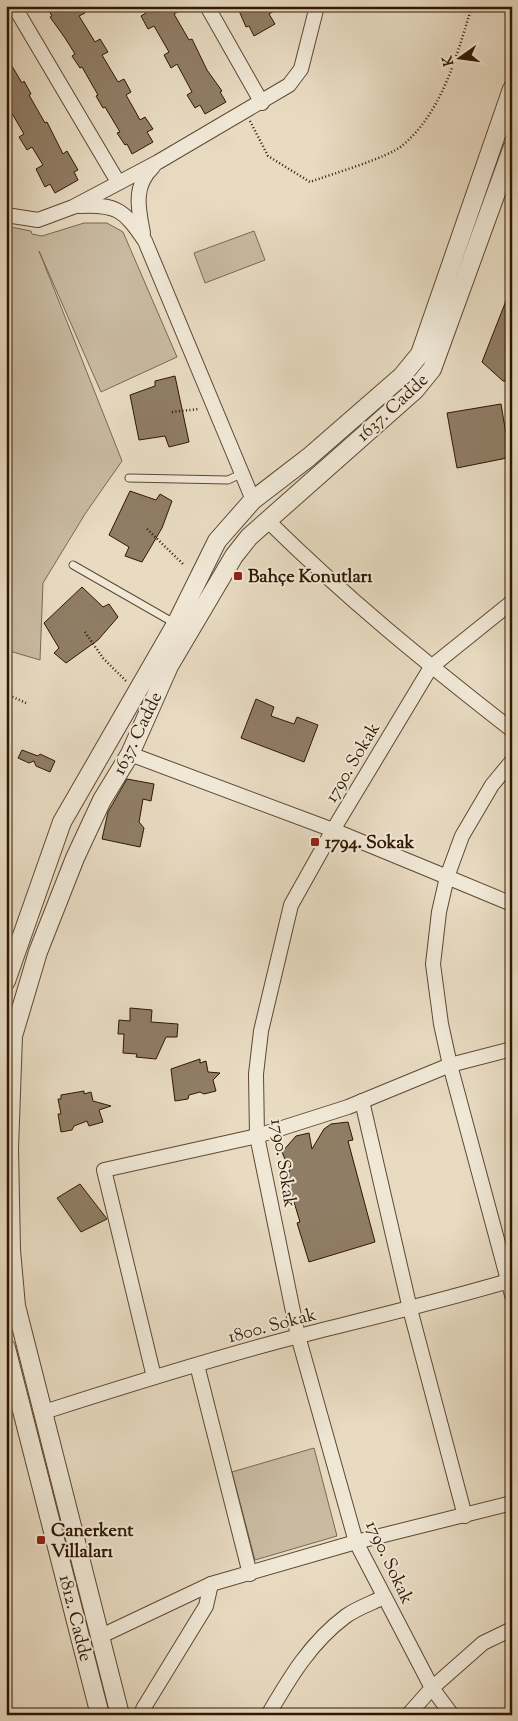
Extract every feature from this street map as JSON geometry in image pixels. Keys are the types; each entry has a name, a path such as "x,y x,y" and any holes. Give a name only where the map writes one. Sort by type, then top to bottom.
{"street":[{"path":"14,6 118,182"},
{"path":"207,6 262,103"},
{"path":"6,215 38,220 73,207 245,113 289,85 301,69 318,6"},
{"name":"1637. Cadde","path":"6,981 62,822 176,624 217,541 253,500 309,457 402,376 420,354 512,89"},
{"name":"1637. Cadde","path":"44,1412 28,1361 16,1306 11,1250 9,1150 13,1036 38,952 75,858 102,800 130,754 169,666 229,564 250,537 414,390 432,369 512,149"},
{"path":"158,162 146,174 139,188 138,206 145,241 253,500 268,521 324,577 431,667 512,730"},
{"path":"73,207 105,205 118,209 130,220 145,241"},
{"name":"1790. Sokak","path":"452,1715 432,1688 356,1542 298,1336 257,1136 256,1074 261,1031 291,905 333,830 431,667 512,602"},
{"path":"130,754 333,830 512,904"},
{"path":"510,1286 450,1065 433,964 439,912 447,877 462,836 492,785 512,761"},
{"path":"6,1058 13,1036"},
{"path":"154,1377 104,1170 257,1136 362,1101 450,1065 512,1049"},
{"path":"362,1101 410,1310 465,1516"},
{"name":"1800. Sokak","path":"44,1412 154,1377 298,1336 510,1286"},
{"name":"1812. Cadde","path":"6,1348 100,1715"},
{"path":"197,1365 250,1574"},
{"path":"24,1418 44,1412"},
{"name":"1812. Cadde","path":"44,1412 120,1715"},
{"path":"99,1637 212,1584 356,1542 512,1504"},
{"path":"144,1709 206,1606 212,1584"},
{"path":"268,1715 293,1672 314,1643 348,1615 384,1596"},
{"path":"408,1715 432,1688 483,1643 512,1629"}],"lane":[{"path":"129,478 228,480 243,473"},
{"path":"73,565 176,624"}],"path":[{"path":"245,113 268,156 310,182 402,146 423,123 448,80 472,6"},
{"path":"172,412 200,409"},
{"path":"147,529 183,564"},
{"path":"85,632 103,658 126,681"},
{"path":"6,694 26,703"}],"shaded area":[{"path":"84,223 107,223 123,232 177,357 101,392 39,251 122,461 85,514 43,583 40,660 6,650 6,226 31,231 32,234 42,236"},
{"path":"254,231 265,260 205,283 194,253"},
{"path":"314,1448 337,1536 255,1560 232,1472"}],"building":[{"path":"46,6 81,6 85,13 79,16 95,42 100,39 108,52 102,55 118,82 124,79 131,92 126,95 140,120 145,117 153,129 147,132 153,142 132,154 127,144 125,145 117,133 120,132 105,107 103,108 82,67 80,68 72,56 75,54 50,17 52,16"},
{"path":"142,6 188,6 174,14 189,40 192,39 207,70 222,91 220,92 226,102 205,114 200,105 195,108 187,95 192,92 177,64 171,68 164,55 169,52 154,26 148,29 141,16 146,13"},
{"path":"237,6 283,6 269,14 275,24 254,36 249,26 246,27"},
{"path":"6,56 22,83 24,81 31,94 29,95 45,123 47,122 63,154 67,151 78,170 74,172 78,180 55,193 50,184 45,187 36,169 43,165 32,147 27,150 19,137 24,134 6,103"},
{"path":"511,288 512,381 503,381 482,362"},
{"path":"175,376 189,442 169,447 165,436 139,440 130,395 155,386 155,381"},
{"path":"501,404 506,434 512,434 512,457 457,468 447,413"},
{"path":"130,491 156,500 160,494 172,501 162,528 142,562 125,556 129,547 109,535"},
{"path":"82,587 103,607 109,604 118,617 98,640 66,663 54,653 59,648 44,623"},
{"path":"256,699 274,707 271,716 294,724 297,717 318,725 304,762 241,738"},
{"path":"22,750 38,756 40,754 55,761 50,772 36,766 34,761 29,763 18,758"},
{"path":"127,779 154,784 151,801 143,799 139,822 144,828 140,847 102,839 108,812"},
{"path":"130,1008 152,1010 151,1022 178,1024 177,1037 166,1037 156,1059 136,1057 137,1054 123,1053 124,1034 118,1034 119,1020 130,1021"},
{"path":"200,1059 200,1063 206,1061 208,1072 220,1073 213,1080 216,1091 204,1094 200,1092 189,1095 188,1099 175,1101 171,1069"},
{"path":"84,1091 84,1094 91,1092 93,1101 111,1106 99,1110 103,1122 89,1126 87,1121 74,1126 72,1130 61,1132 58,1114 61,1114 58,1099 61,1099 61,1095"},
{"path":"348,1122 353,1140 348,1141 375,1242 309,1262 297,1223 300,1222 285,1172 290,1171 282,1152 296,1136 309,1133 312,1149 324,1129 331,1124"},
{"path":"80,1184 107,1219 81,1232 57,1198"}],"place":[{"name":"Bahçe Konutları","path":"238,576"},
{"name":"1794. Sokak","path":"315,842"},
{"name":"Canerkent Villaları","path":"41,1540"}]}
